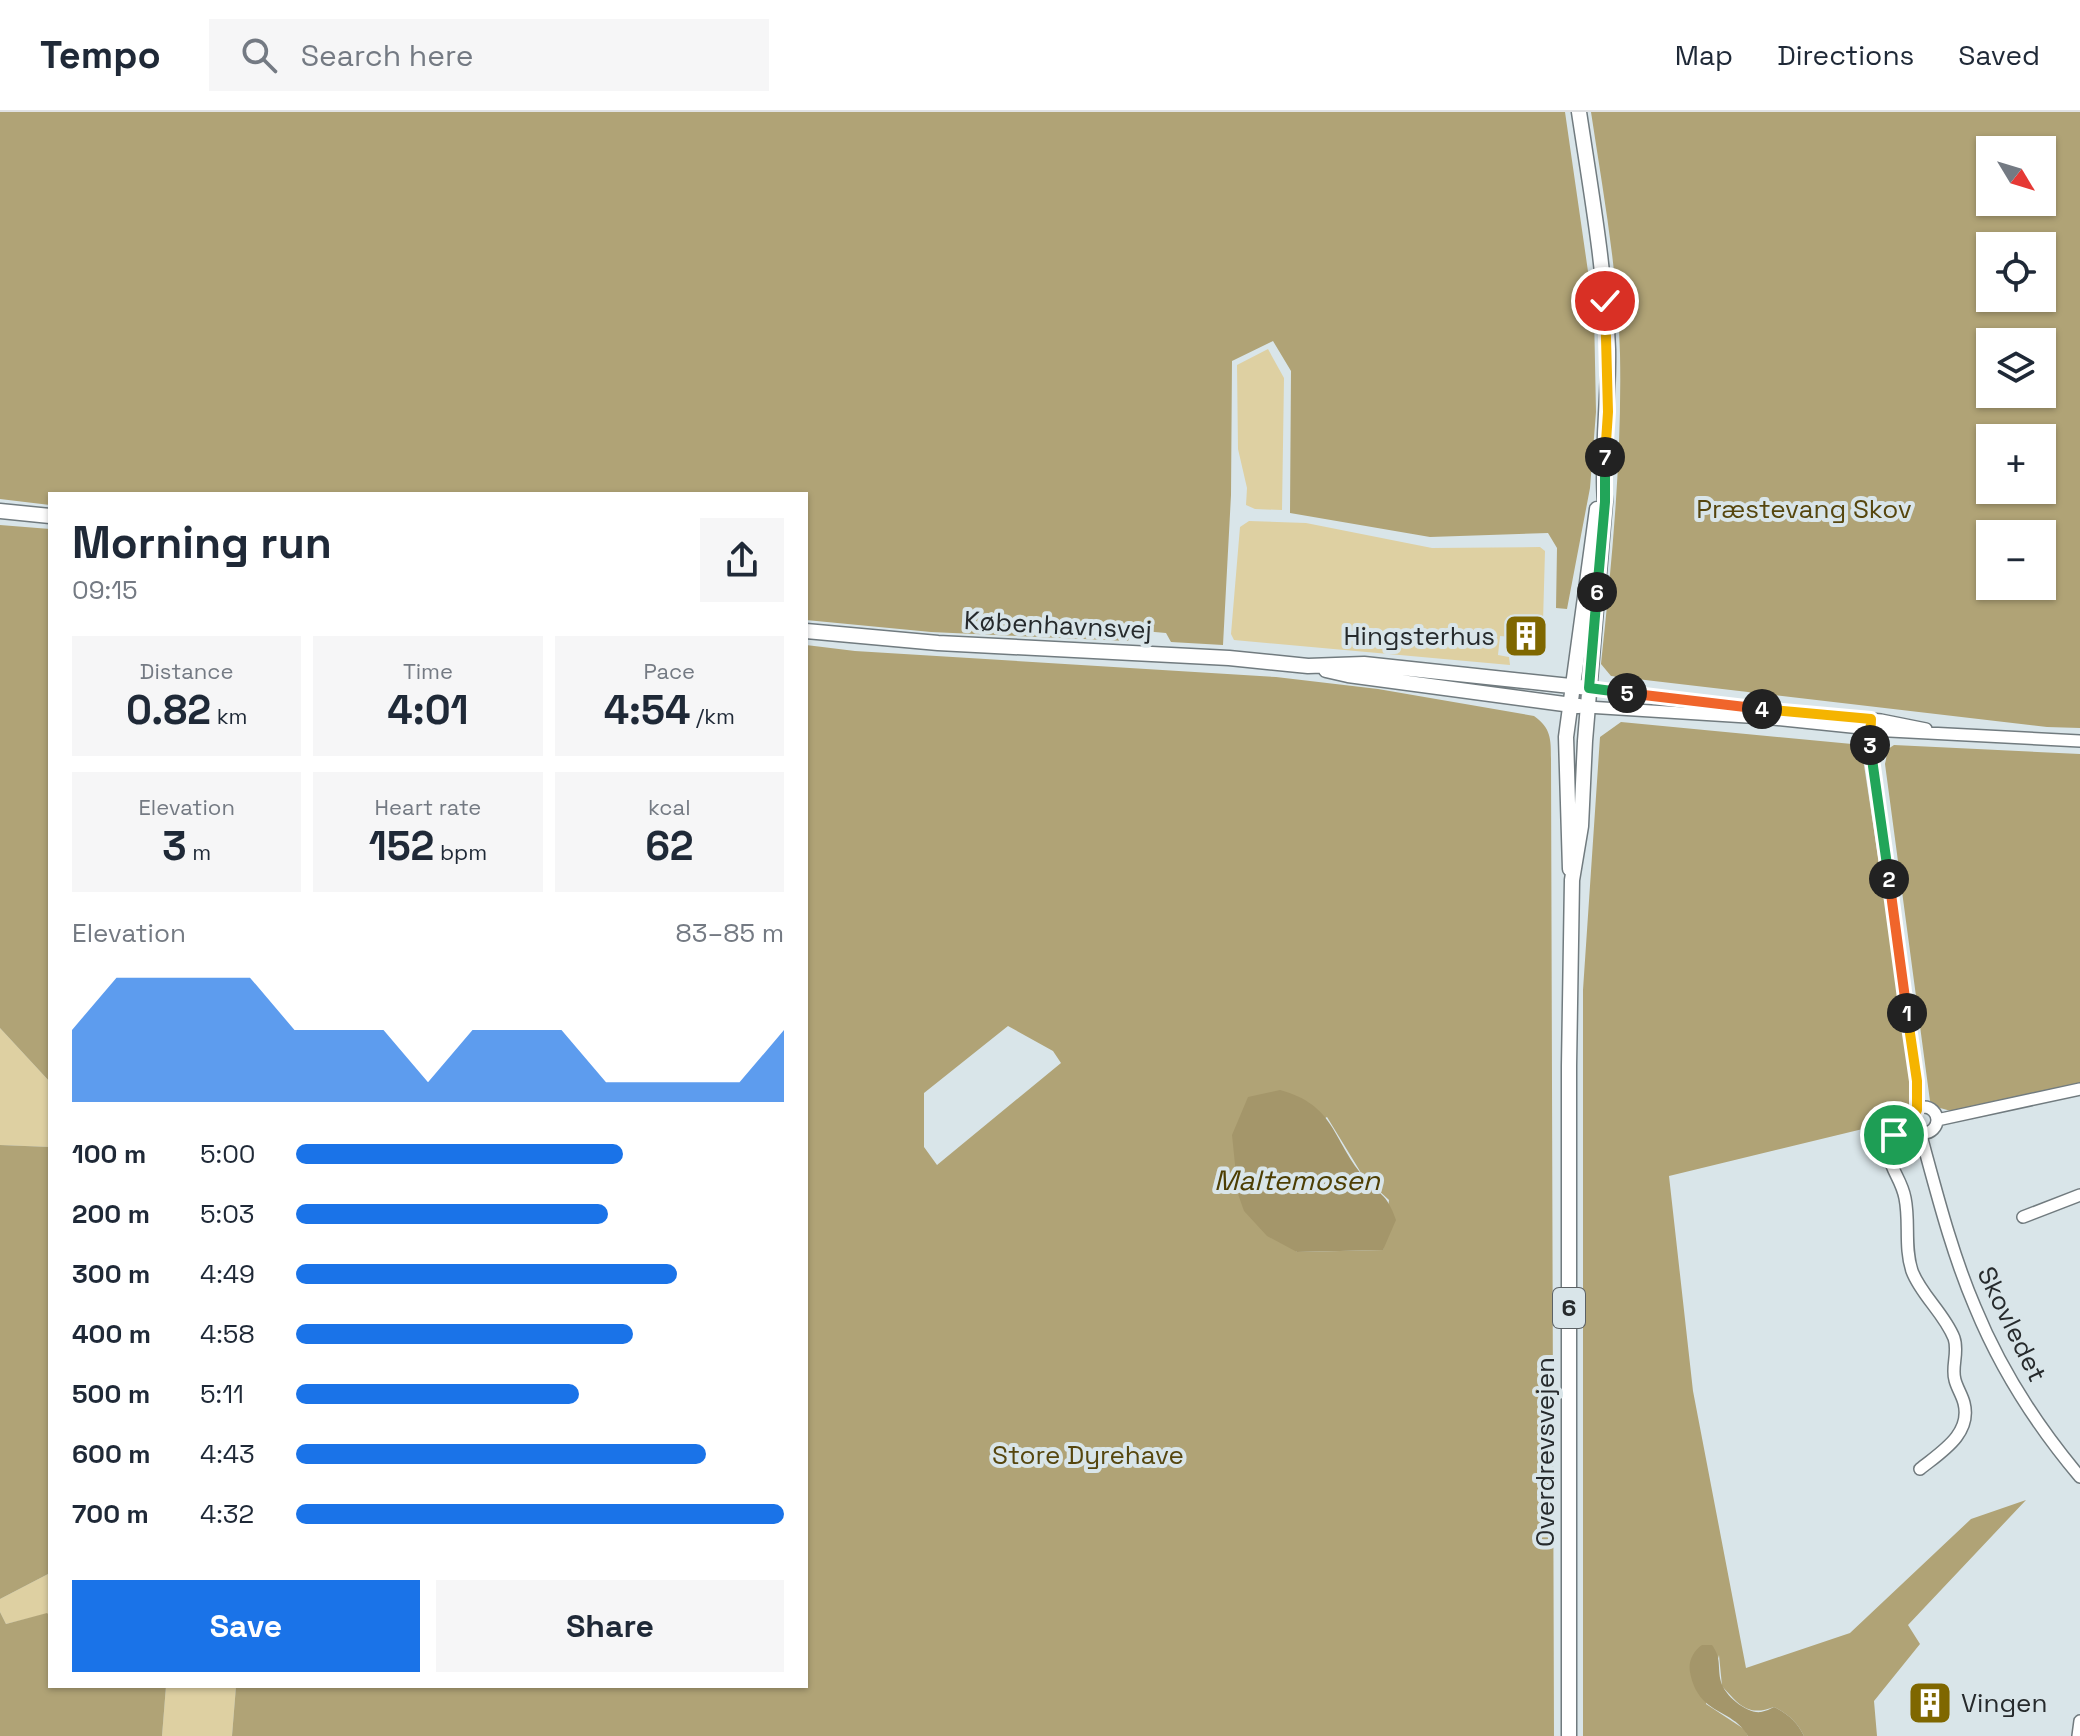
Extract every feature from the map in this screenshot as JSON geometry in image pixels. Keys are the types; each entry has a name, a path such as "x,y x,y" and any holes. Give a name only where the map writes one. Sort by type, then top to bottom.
{"main road":[{"name":"Overdrevsvejen","path":"1572,880 1568,858 1566,774 1570,705 1591,538 1603,481 1608,412 1605,301 1579,112"},
{"name":"Overdrevsvejen","path":"1569,1736 1572,880 1581,826 1587,707 1605,502 1603,481"},
{"path":"0,511 48,516"},
{"name":"Københavnsvej","path":"808,631 938,643 1229,658 1308,666 1348,675 1587,707"},
{"name":"Københavnsvej","path":"1308,666 1364,664 1589,688"}],"street":[{"name":"Københavnsvej","path":"1589,688 1942,734 2080,741"},
{"name":"Københavnsvej","path":"1587,707 1870,724"},
{"path":"1870,724 1921,1109"},
{"path":"1920,1469 1955,1440 1963,1428 1966,1414 1964,1401 1953,1377 1956,1344 1940,1312 1912,1270 1905,1196 1888,1156 1894,1135 2077,1090 2080,1104"},
{"path":"1921,1109 1912,1117 1925,1127"},
{"path":"1921,1109 1934,1112 1925,1127"},
{"name":"Skovledet","path":"1925,1127 1933,1177 1975,1307 2032,1413 2080,1477"},
{"path":"2023,1217 2080,1195"},
{"path":"2078,1736 2080,1721"}],"shaded area":[{"path":"1268,349 1284,378 1282,510 1255,509 1246,505 1247,488 1238,449 1237,365"},
{"path":"1249,521 1306,523 1432,548 1540,547 1545,551 1543,622 1531,620 1529,626 1516,627 1512,637 1500,636 1498,655 1509,657 1510,665 1234,640 1231,634 1240,527"},
{"path":"0,1028 48,1080 48,1147 0,1145"},
{"path":"48,1574 48,1615 6,1624 0,1612 0,1599"},
{"path":"166,1688 236,1688 232,1736 162,1736"}],"green space":[{"path":"0,112 1565,112 1594,313 1596,412 1590,488 1567,609 1556,608 1557,548 1548,533 1430,537 1290,513 1291,371 1273,341 1232,361 1231,495 1223,645 1171,642 1166,633 1132,630 1128,641 931,632 808,620 808,492 48,492 48,505 0,499"},
{"name":"Præstevang Skov","path":"1591,112 2080,112 2080,728 2047,727 1611,676 1601,664 1618,471 1620,354 1613,263"},
{"path":"0,525 48,529 48,1080 0,1028"},
{"name":"Store Dyrehave","path":"808,645 855,651 1276,677 1378,689 1534,716 1540,720 1547,730 1551,752 1554,1736 232,1736 236,1688 808,1688","holes":["1008,1026 1053,1051 1061,1063 937,1165 924,1147 924,1093","1327,1117 1363,1176 1389,1200 1383,1250 1297,1252 1238,1194 1236,1170"]},
{"path":"1621,722 1852,744 1859,749 1864,765 1913,1086 1912,1105 1904,1119 1669,1176 1693,1391 1746,1668 1850,1633 1971,1519 2026,1500 1908,1625 1920,1644 1874,1701 1877,1736 1804,1736 1792,1719 1774,1707 1757,1711 1745,1707 1722,1686 1719,1655 1706,1704 1744,1729 1748,1736 1583,1736 1583,990 1600,737"},
{"path":"1894,745 2080,754 2080,1083 1951,1111 1930,1101 1885,764 1888,749"},
{"path":"0,1145 48,1147 48,1574 0,1599"},
{"path":"0,1612 6,1624 48,1614 48,1688 166,1688 162,1736 0,1736"}],"water":[{"name":"Maltemosen","path":"1280,1090 1298,1096 1322,1114 1353,1162 1389,1204 1396,1220 1383,1250 1297,1252 1267,1236 1244,1211 1238,1194 1232,1135 1248,1097"},
{"path":"1702,1645 1712,1645 1715,1650 1721,1682 1732,1698 1755,1712 1774,1707 1792,1719 1804,1736 1748,1736 1734,1720 1700,1697 1690,1668 1694,1654"}],"place":[{"name":"Hingsterhus","path":"1526,636"},
{"name":"Vingen","path":"1930,1703"}],"route":[{"path":"1605,301 1608,412 1603,481 1605,502 1589,688 1713,705 1871,719 1869,739 1917,1081 1917,1110 1912,1124 1894,1135"}]}
